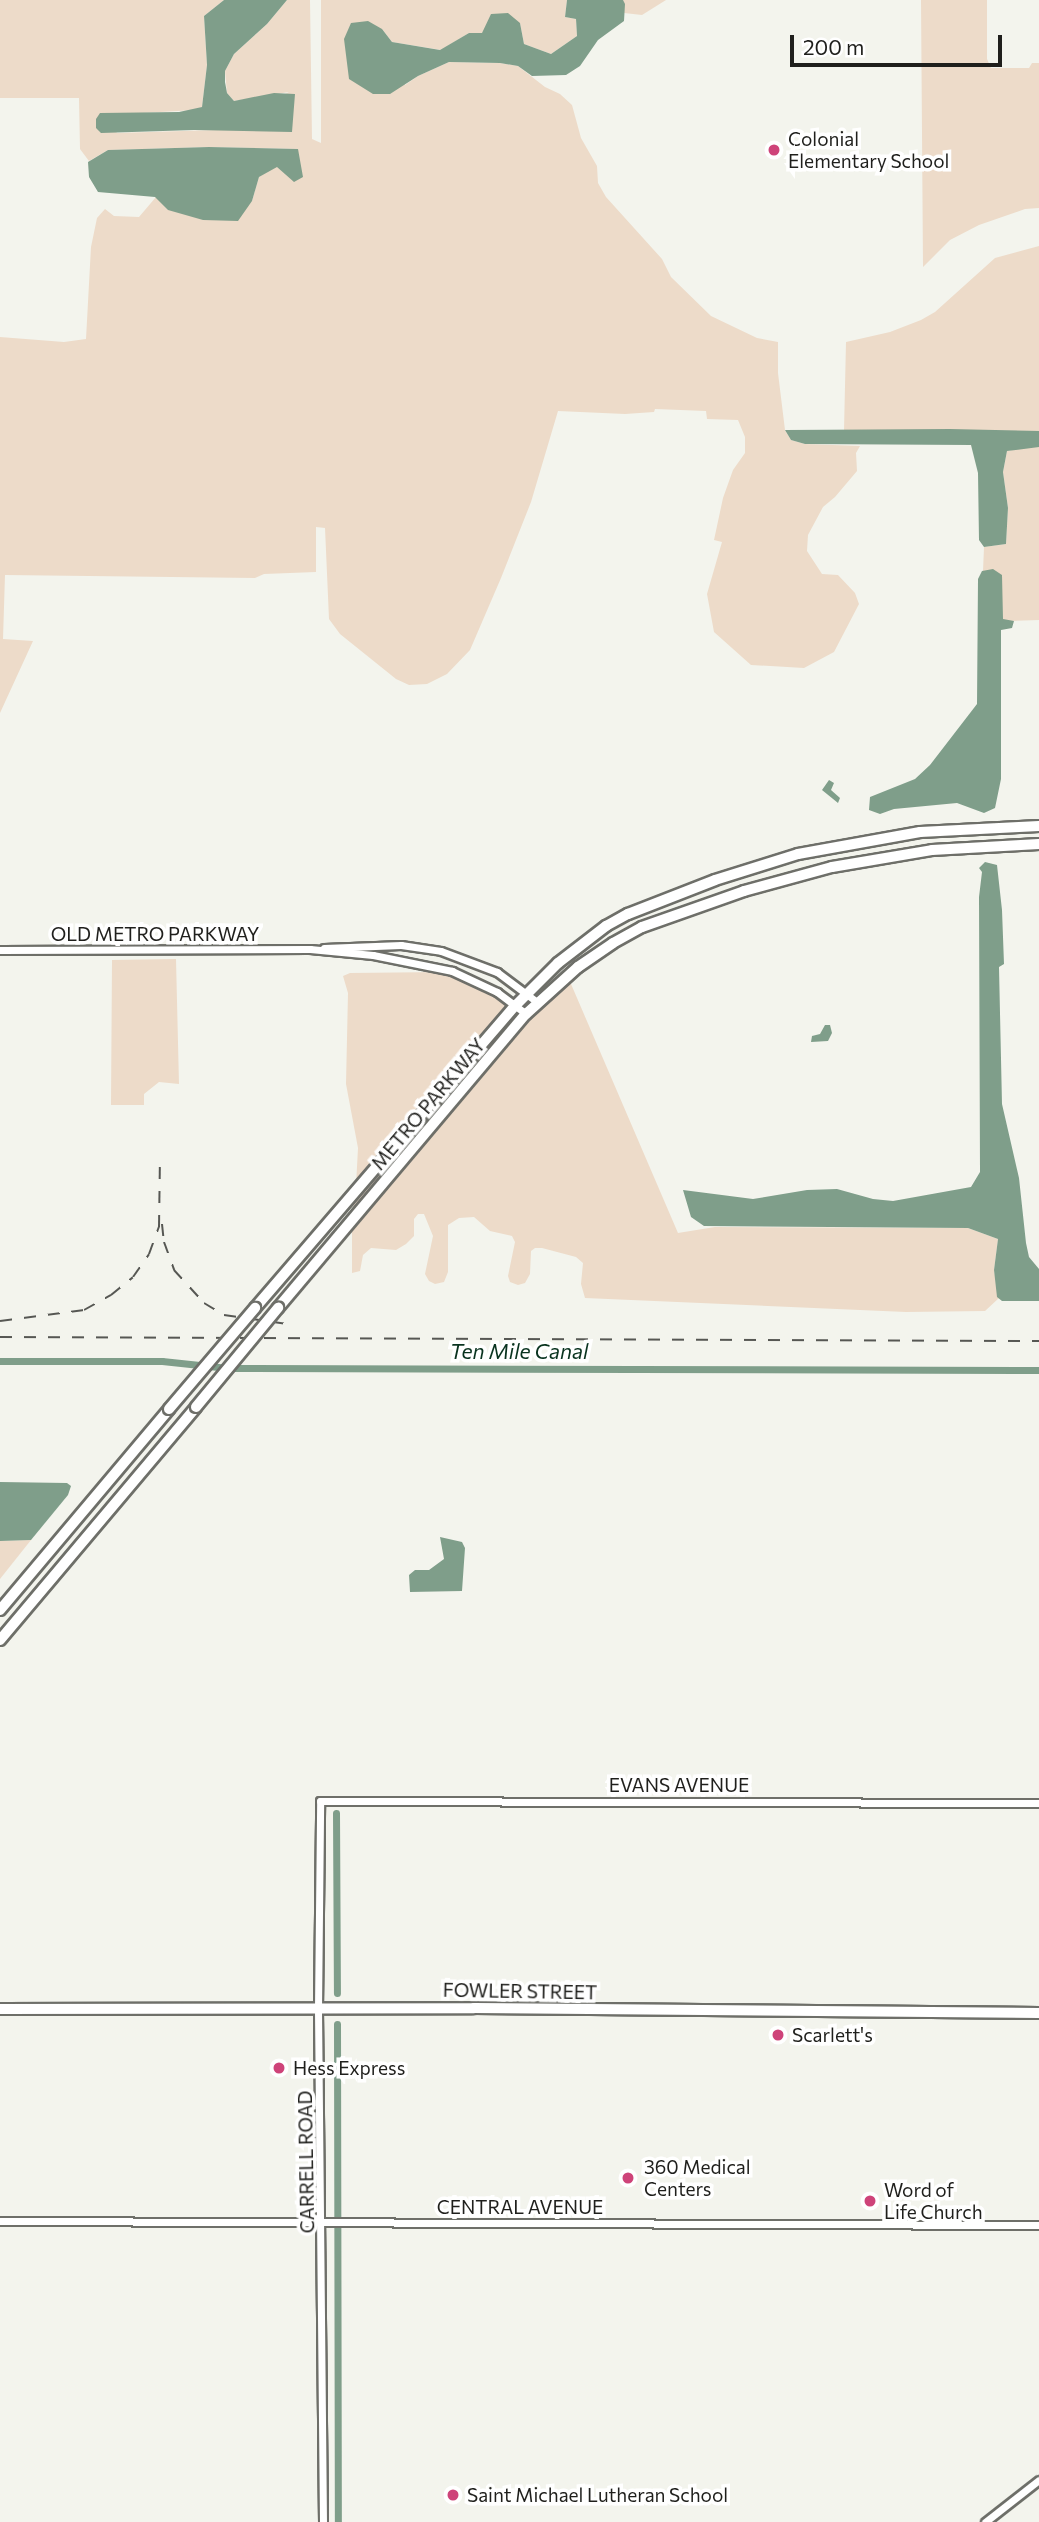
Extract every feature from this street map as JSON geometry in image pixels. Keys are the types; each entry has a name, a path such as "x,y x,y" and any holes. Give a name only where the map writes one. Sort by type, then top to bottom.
{"main road":[{"name":"METRO PARKWAY","path":"0,1610 311,1242 516,1005 558,963 606,926 640,909 715,880 798,855 885,837 959,828 1039,826"},
{"name":"METRO PARKWAY","path":"0,1640 526,1014 596,954 642,927 744,891 881,857 982,846 1039,844"},
{"name":"FOWLER STREET","path":"0,2009 1039,2013"}],"street":[{"name":"OLD METRO PARKWAY","path":"0,950 310,949 397,945 441,951 472,961 514,982 537,1002"},
{"path":"373,955 379,948 397,945"},
{"name":"OLD METRO PARKWAY","path":"310,949 373,955 453,971 481,982 526,1014"},
{"name":"EVANS AVENUE","path":"320,1801 1039,1802"},
{"name":"CARRELL ROAD","path":"320,1801 318,2009 326,2222 323,2522"},
{"name":"CENTRAL AVENUE","path":"0,2221 1039,2225"},
{"path":"985,2522 1039,2480"}],"shaded area":[{"path":"0,0 224,0 204,16 207,65 202,107 195,110 143,113 116,133 216,130 289,92 234,101 227,93 225,71 234,54 267,24 287,0 310,0 312,139 321,143 321,0 567,0 565,17 576,19 577,36 551,54 524,44 520,23 483,33 469,33 441,50 392,42 382,29 405,85 449,62 500,63 518,66 545,87 560,94 572,105 581,138 597,166 598,183 606,197 662,259 671,277 711,316 757,338 778,342 778,373 785,430 791,440 805,444 860,446 856,453 857,471 823,507 808,535 807,551 822,574 838,575 855,593 859,604 834,652 804,668 751,665 714,632 707,594 722,542 714,540 723,498 733,470 745,453 745,437 738,420 707,419 706,411 655,409 654,412 625,414 558,411 531,502 501,578 470,650 447,674 427,684 409,685 396,679 340,634 329,619 325,528 316,527 316,572 264,574 255,578 5,575 3,639 33,641 0,713 0,337 64,342 86,339 91,247 97,218 105,209 114,216 139,217 156,197 168,210 252,201 259,177 298,149 209,147 108,150 89,161 80,149 79,98 0,98"},
{"path":"224,0 287,0 267,24 234,54 225,71 225,82 227,93 234,101 274,93 295,94 292,132 194,130 101,133 96,128 96,119 100,113 179,112 202,107 207,65 204,16"},
{"path":"567,0 623,0 625,4 624,21 598,40 580,66 566,75 532,76 518,66 449,62 418,76 390,94 373,94 349,79 344,39 351,23 368,21 382,29 392,42 440,50 469,33 482,33 491,14 508,13 520,23 524,44 551,54 577,36 576,19 565,17"},
{"path":"623,0 666,0 642,15 624,13"},
{"path":"921,0 987,0 987,59 991,68 1029,68 1032,63 1039,63 1039,208 1025,209 979,225 950,240 923,267"},
{"path":"209,147 298,149 303,177 294,182 277,167 259,177 252,201 238,221 203,220 168,210 155,197 98,192 89,177 88,162 108,150"},
{"path":"1039,246 1039,431 844,430 846,342 890,332 921,320 935,312 995,258"},
{"path":"785,430 1039,431 1039,447 1007,451 1003,472 1008,508 1006,544 984,547 979,540 978,473 971,445 805,444 791,440"},
{"path":"1039,447 1039,620 1002,620 1001,575 983,571 984,547 1006,544 1008,508 1003,472 1007,451"},
{"path":"993,569 1002,575 1003,619 1014,621 1012,628 1001,630 1001,779 995,808 984,813 957,803 894,809 880,814 869,810 870,797 915,779 930,765 977,704 978,579 982,571"},
{"path":"829,780 834,783 831,790 840,798 838,803 822,790"},
{"path":"985,862 997,865 1002,910 1004,964 999,967 1002,1104 1019,1178 1029,1257 1039,1269 1039,1301 1002,1301 997,1297 994,1270 998,1239 968,1228 704,1226 691,1217 683,1190 753,1199 807,1190 837,1189 873,1199 893,1201 971,1187 980,1172 979,897 982,872 979,868"},
{"path":"176,959 179,1084 159,1082 144,1094 144,1105 111,1105 112,960"},
{"path":"442,972 495,995 510,1006 356,1185 358,1148 346,1084 348,993 343,976 350,973"},
{"path":"568,977 678,1233 715,1227 968,1228 998,1239 994,1270 999,1298 985,1311 906,1312 585,1298 581,1284 583,1263 576,1257 542,1248 531,1251 530,1274 525,1283 518,1285 510,1282 508,1276 515,1242 512,1236 490,1231 474,1217 459,1218 448,1225 448,1272 444,1282 435,1284 429,1281 425,1274 433,1236 424,1214 418,1214 414,1219 414,1236 406,1244 396,1250 371,1248 363,1255 360,1271 352,1273 352,1228 529,1017"},
{"path":"516,1011 521,1014 352,1216 354,1199"},
{"path":"825,1025 830,1025 832,1033 828,1041 811,1042 812,1036 820,1034"},
{"path":"0,1482 67,1483 71,1486 68,1495 31,1540 0,1541"},
{"path":"440,1537 462,1542 465,1548 462,1591 410,1592 409,1575 415,1570 429,1570 444,1559"},
{"path":"31,1540 0,1579 0,1541"}],"waterway":[{"name":"Ten Mile Canal","path":"0,1361 162,1361 228,1368 1039,1370"},
{"path":"336,1813 337,1993"},
{"path":"337,2024 338,2522"}],"railway":[{"path":"0,1321 84,1310 111,1295 133,1277 149,1254 159,1227 160,1159"},
{"path":"162,1224 164,1242 174,1270 204,1303 224,1315 287,1324"},
{"path":"0,1337 1039,1341"}],"place":[{"name":"Colonial Elementary School","path":"774,150"},
{"name":"Scarlett's","path":"778,2035"},
{"name":"Hess Express","path":"279,2068"},
{"name":"360 Medical Centers","path":"628,2178"},
{"name":"Word of Life Church","path":"870,2201"},
{"name":"Saint Michael Lutheran School","path":"453,2495"}]}
